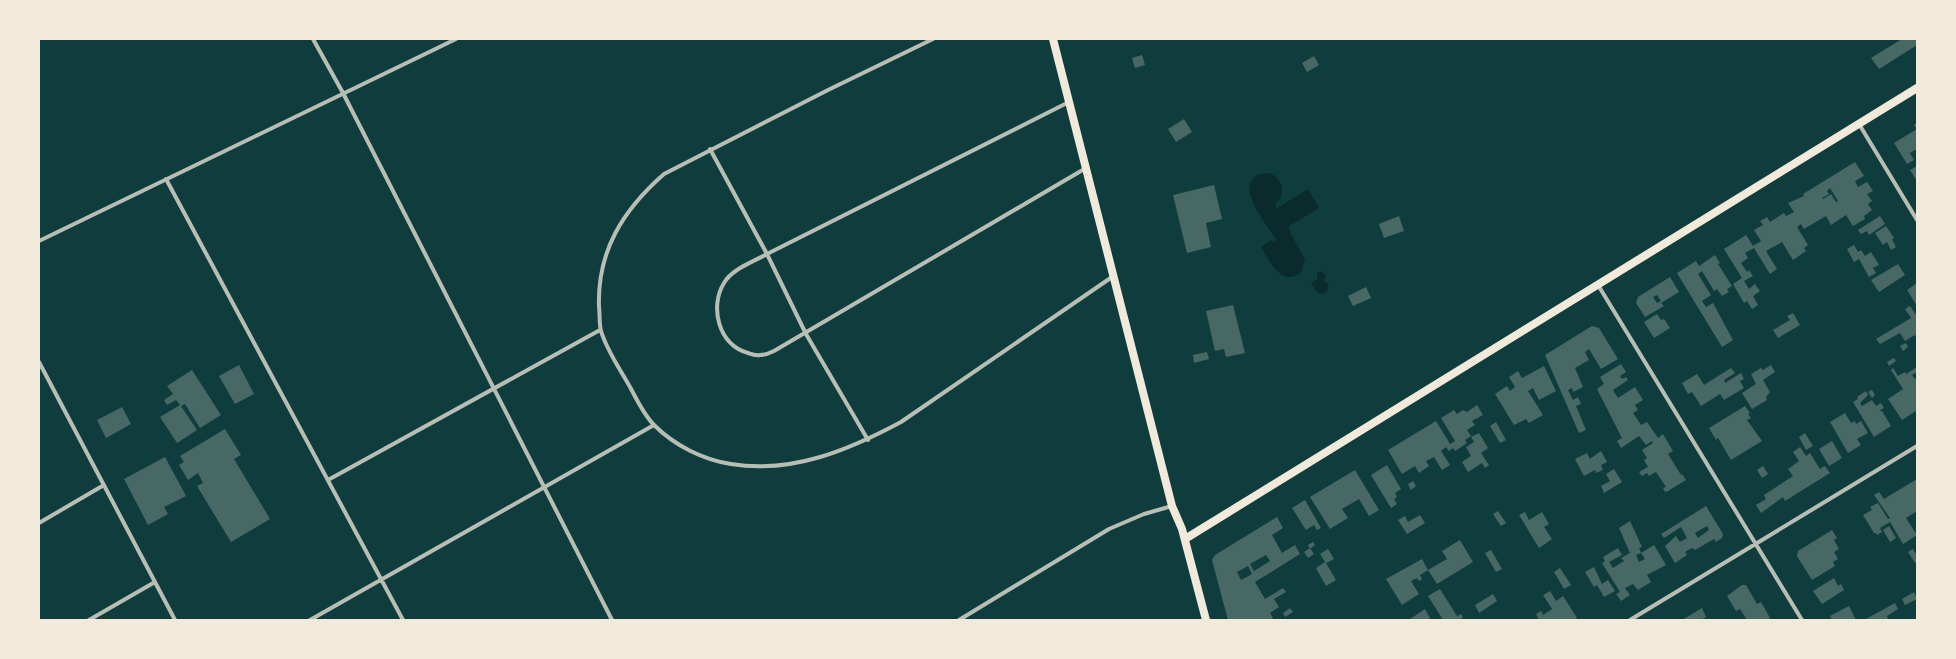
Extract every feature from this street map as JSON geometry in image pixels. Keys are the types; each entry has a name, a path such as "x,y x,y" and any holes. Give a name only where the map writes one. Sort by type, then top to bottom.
{"main road":[{"path":"1053,39 1112,277 1172,506 1185,540 1206,620"},
{"path":"1185,540 1917,88"}],"street":[{"path":"313,39 343,93 612,620"},
{"path":"39,241 456,39"},
{"path":"933,39 710,149 664,174 644,192 620,223 606,252 599,291 600,330 610,352 640,406 654,425 677,444 704,457 730,464 759,467 804,462 825,456 868,440 901,422 1112,277"},
{"path":"1069,102 767,254 732,274 724,282 719,292 716,307 719,326 726,339 740,351 759,356 774,351 806,334 1086,168"},
{"path":"1859,124 1917,220"},
{"path":"710,149 767,254 806,334 868,440"},
{"path":"166,179 403,620"},
{"path":"1598,284 1802,620"},
{"path":"328,480 600,330"},
{"path":"39,362 175,620"},
{"path":"310,620 654,425"},
{"path":"1630,620 1917,446"},
{"path":"39,523 104,486"},
{"path":"959,620 1109,529 1144,514 1172,506"},
{"path":"89,620 155,582"}],"water":[{"path":"1269,173 1278,179 1282,187 1281,196 1275,204 1277,208 1308,189 1319,208 1289,226 1290,232 1305,260 1301,272 1294,276 1288,277 1277,271 1261,247 1271,240 1275,243 1276,240 1257,210 1250,193 1250,186 1255,176"},
{"path":"1321,271 1326,275 1324,281 1327,283 1329,288 1322,294 1318,293 1311,283 1317,279 1317,273"}],"building":[{"path":"1902,39 1917,39 1917,45 1879,69 1871,58"},
{"path":"1142,55 1145,65 1135,68 1132,58"},
{"path":"1314,56 1319,65 1307,72 1302,63"},
{"path":"1184,119 1192,132 1176,142 1168,129"},
{"path":"1917,129 1917,149 1910,153 1914,160 1907,164 1894,143"},
{"path":"1855,162 1864,176 1855,181 1858,187 1867,182 1873,191 1867,194 1872,201 1868,204 1872,210 1864,216 1865,219 1853,226 1846,215 1831,225 1826,216 1804,229 1801,224 1797,227 1808,245 1804,248 1806,251 1793,260 1782,242 1766,251 1777,269 1770,274 1754,248 1745,253 1748,258 1741,263 1747,272 1749,270 1753,276 1744,281 1749,289 1755,284 1760,291 1753,296 1758,305 1752,309 1747,301 1744,303 1733,284 1742,278 1724,249 1746,235 1753,246 1761,241 1754,230 1763,225 1760,221 1767,217 1770,222 1784,213 1786,216 1794,212 1788,203 1804,196 1803,194","holes":["1830,188 1838,201 1836,202 1831,194 1823,199 1822,198 1829,194 1827,191"]},
{"path":"1917,166 1917,181 1910,170"},
{"path":"1214,185 1222,219 1206,223 1211,247 1187,253 1173,195"},
{"path":"1399,216 1404,231 1384,238 1379,224"},
{"path":"1880,216 1885,224 1869,235 1867,231 1861,234 1858,230"},
{"path":"1886,226 1894,238 1892,239 1896,247 1891,250 1887,242 1883,245 1875,233"},
{"path":"1854,245 1858,252 1861,250 1865,256 1871,252 1879,265 1873,268 1876,273 1869,277 1859,259 1854,262 1847,249"},
{"path":"1715,255 1720,263 1718,264 1732,286 1727,289 1729,292 1722,296 1717,289 1714,291 1702,271 1698,274 1711,295 1702,301 1706,307 1713,303 1733,340 1722,347 1677,273 1696,261 1699,266"},
{"path":"1898,264 1905,275 1879,292 1871,280"},
{"path":"1670,277 1679,292 1661,303 1664,306 1645,317 1636,303 1638,297","holes":["1657,295 1661,301 1657,303 1653,297"]},
{"path":"1917,283 1917,306 1907,290"},
{"path":"1366,287 1371,298 1353,306 1348,296"},
{"path":"1233,305 1245,353 1226,357 1224,349 1215,351 1206,311"},
{"path":"1910,306 1917,316 1917,338 1915,335 1905,341 1900,333 1880,344 1876,339 1911,318 1905,309"},
{"path":"1793,313 1800,325 1778,338 1773,330 1790,320 1787,316"},
{"path":"1657,314 1661,320 1664,319 1670,328 1654,338 1644,322"},
{"path":"1592,326 1599,328 1618,359 1601,369 1589,349 1585,352 1589,360 1575,368 1583,387 1573,392 1572,388 1568,390 1573,400 1578,397 1581,404 1576,406 1586,430 1579,433 1545,355"},
{"path":"1906,343 1908,347 1903,351 1900,346"},
{"path":"1207,352 1209,359 1194,363 1193,355"},
{"path":"1894,358 1896,361 1889,366 1887,362"},
{"path":"1621,364 1626,372 1620,376 1622,379 1626,377 1628,380 1613,390 1618,398 1635,387 1643,400 1635,405 1638,410 1633,413 1641,425 1647,422 1658,438 1663,434 1673,451 1668,454 1681,475 1682,474 1686,480 1668,491 1665,492 1663,488 1666,487 1656,472 1649,476 1647,473 1642,476 1639,472 1648,467 1644,460 1647,458 1642,450 1653,443 1652,441 1646,445 1639,436 1621,448 1617,441 1622,438 1597,389 1604,384 1600,377"},
{"path":"239,365 254,394 235,404 219,376"},
{"path":"1771,365 1775,372 1763,380 1770,392 1766,397 1767,400 1752,409 1742,393 1756,384 1751,374 1761,368 1763,370"},
{"path":"1544,366 1556,391 1539,400 1533,388 1528,391 1543,415 1529,423 1526,419 1514,425 1495,394 1507,386 1510,391 1515,387 1509,377 1518,371 1522,378"},
{"path":"1917,367 1917,372 1912,375 1917,381 1917,413 1916,411 1902,420 1888,399 1903,389 1891,370 1893,368 1898,376 1905,372 1906,374"},
{"path":"1731,368 1735,373 1724,380 1725,383 1741,373 1744,379 1740,381 1744,388 1724,400 1720,394 1701,406 1692,392 1688,394 1682,383 1697,374 1704,385"},
{"path":"192,370 221,415 200,428 185,404 181,406 197,430 177,443 160,417 180,405 176,400 167,405 164,400 173,394 167,386"},
{"path":"1872,390 1875,395 1872,398 1868,392"},
{"path":"1866,391 1868,395 1860,403 1862,406 1872,400 1876,406 1881,403 1884,408 1879,411 1882,411 1891,426 1874,437 1853,402 1858,399 1857,397"},
{"path":"1477,405 1483,415 1472,421 1475,425 1467,430 1471,436 1465,440 1467,443 1455,451 1453,448 1449,451 1446,447 1441,451 1450,465 1442,470 1434,457 1426,461 1429,466 1419,473 1415,466 1402,474 1388,450 1436,421 1450,444 1455,441 1441,418 1454,410 1457,414 1463,410 1467,412"},
{"path":"1745,406 1750,413 1748,414 1751,418 1747,420 1762,441 1731,460 1718,438 1716,440 1709,428"},
{"path":"122,407 131,424 106,438 97,420"},
{"path":"1845,413 1851,423 1855,421 1856,424 1861,421 1868,433 1857,439 1861,445 1848,453 1830,422"},
{"path":"1496,422 1506,440 1500,443 1490,426"},
{"path":"225,429 241,455 234,459 270,519 231,542 197,486 203,483 198,473 188,480 179,465 184,462 180,456"},
{"path":"1479,433 1488,448 1481,453 1489,465 1485,468 1482,463 1468,472 1462,462 1471,456 1466,447 1474,442 1471,437"},
{"path":"1805,433 1813,446 1806,450 1799,437"},
{"path":"1832,441 1842,458 1829,466 1819,449"},
{"path":"1800,447 1806,456 1810,453 1820,469 1825,466 1830,473 1785,501 1783,497 1761,513 1756,505 1766,499 1764,495 1793,476 1788,469 1799,461 1793,452"},
{"path":"1601,451 1607,462 1601,465 1603,470 1596,473 1595,470 1584,476 1575,459 1587,453 1590,459"},
{"path":"165,457 186,496 164,507 168,514 148,525 124,479"},
{"path":"1387,465 1401,489 1395,493 1397,497 1394,499 1397,504 1391,508 1371,475"},
{"path":"1763,466 1768,474 1762,478 1757,470"},
{"path":"1614,469 1622,482 1604,493 1601,486 1610,481 1606,474"},
{"path":"1355,470 1379,510 1369,516 1359,499 1342,509 1348,518 1330,529 1310,497"},
{"path":"1917,479 1917,511 1906,518 1917,535 1903,544 1890,522 1880,528 1882,532 1877,535 1874,533 1863,515 1872,510 1870,507 1878,503 1888,519 1890,518 1874,495 1879,492 1884,499"},
{"path":"1413,481 1416,486 1411,490 1408,484"},
{"path":"1305,500 1321,528 1317,530 1314,525 1306,530 1292,508"},
{"path":"1706,506 1723,534 1722,538 1716,542 1714,539 1695,550 1693,548 1688,550 1685,552 1687,555 1675,563 1665,546 1676,536 1680,542 1687,538 1681,527 1664,538 1661,534","holes":["1707,526 1709,530 1698,538 1695,533"]},
{"path":"1498,511 1506,523 1501,526 1493,514"},
{"path":"1525,512 1529,520 1542,512 1549,524 1544,527 1552,539 1539,548 1519,515"},
{"path":"1420,515 1425,523 1407,534 1398,520 1405,516 1408,522"},
{"path":"1277,517 1283,528 1272,535 1282,553 1295,545 1300,554 1255,582 1265,599 1283,588 1286,592 1274,599 1279,607 1270,613 1273,618 1270,620 1228,620 1212,560 1215,555","holes":["1266,555 1270,561 1254,571 1250,564","1248,566 1252,574 1241,580 1237,572"]},
{"path":"1630,521 1642,547 1639,548 1641,553 1654,545 1666,565 1647,575 1651,582 1638,590 1633,584 1625,588 1630,595 1621,601 1616,594 1620,592 1602,563 1605,561 1603,557 1618,548 1622,555 1609,562 1613,568 1624,561 1621,558 1630,553 1619,528","holes":["1641,553 1645,559 1639,562 1636,555"]},
{"path":"1889,526 1896,538 1890,542 1883,530"},
{"path":"1832,530 1837,538 1834,540 1839,549 1834,552 1838,559 1833,562 1835,566 1812,580 1797,556 1798,551"},
{"path":"1460,540 1473,562 1437,584 1428,570 1447,559 1442,551"},
{"path":"1313,542 1315,545 1310,549 1308,545"},
{"path":"1310,548 1314,554 1308,558 1304,552"},
{"path":"1328,549 1334,559 1326,563 1336,580 1326,586 1316,568 1325,562 1320,554"},
{"path":"1913,549 1917,556 1917,562 1915,563 1908,552"},
{"path":"1491,550 1502,569 1496,572 1485,553"},
{"path":"1422,559 1428,570 1420,575 1422,579 1419,581 1417,578 1411,581 1419,594 1402,605 1386,579"},
{"path":"1594,567 1602,584 1608,580 1615,591 1604,597 1597,585 1594,587 1585,572"},
{"path":"1560,568 1571,585 1564,589 1554,572"},
{"path":"1834,578 1838,586 1841,584 1844,590 1822,604 1813,591"},
{"path":"1742,585 1746,585 1757,604 1761,602 1770,618 1767,620 1747,620 1740,609 1736,611 1727,596"},
{"path":"1440,589 1457,616 1461,614 1463,617 1460,620 1443,620 1428,596"},
{"path":"1550,591 1556,601 1563,596 1577,618 1574,620 1539,620 1536,614 1541,611 1543,615 1552,609 1543,595"},
{"path":"1914,592 1917,599 1905,605 1902,599"},
{"path":"1493,594 1497,601 1479,613 1475,605"},
{"path":"1895,603 1898,609 1887,616 1888,619 1864,620"},
{"path":"1849,606 1856,620 1832,620 1830,616"},
{"path":"1290,608 1293,612 1285,617 1283,613"},
{"path":"1702,608 1706,617 1701,620 1682,620"},
{"path":"1425,609 1431,620 1410,619"}]}
